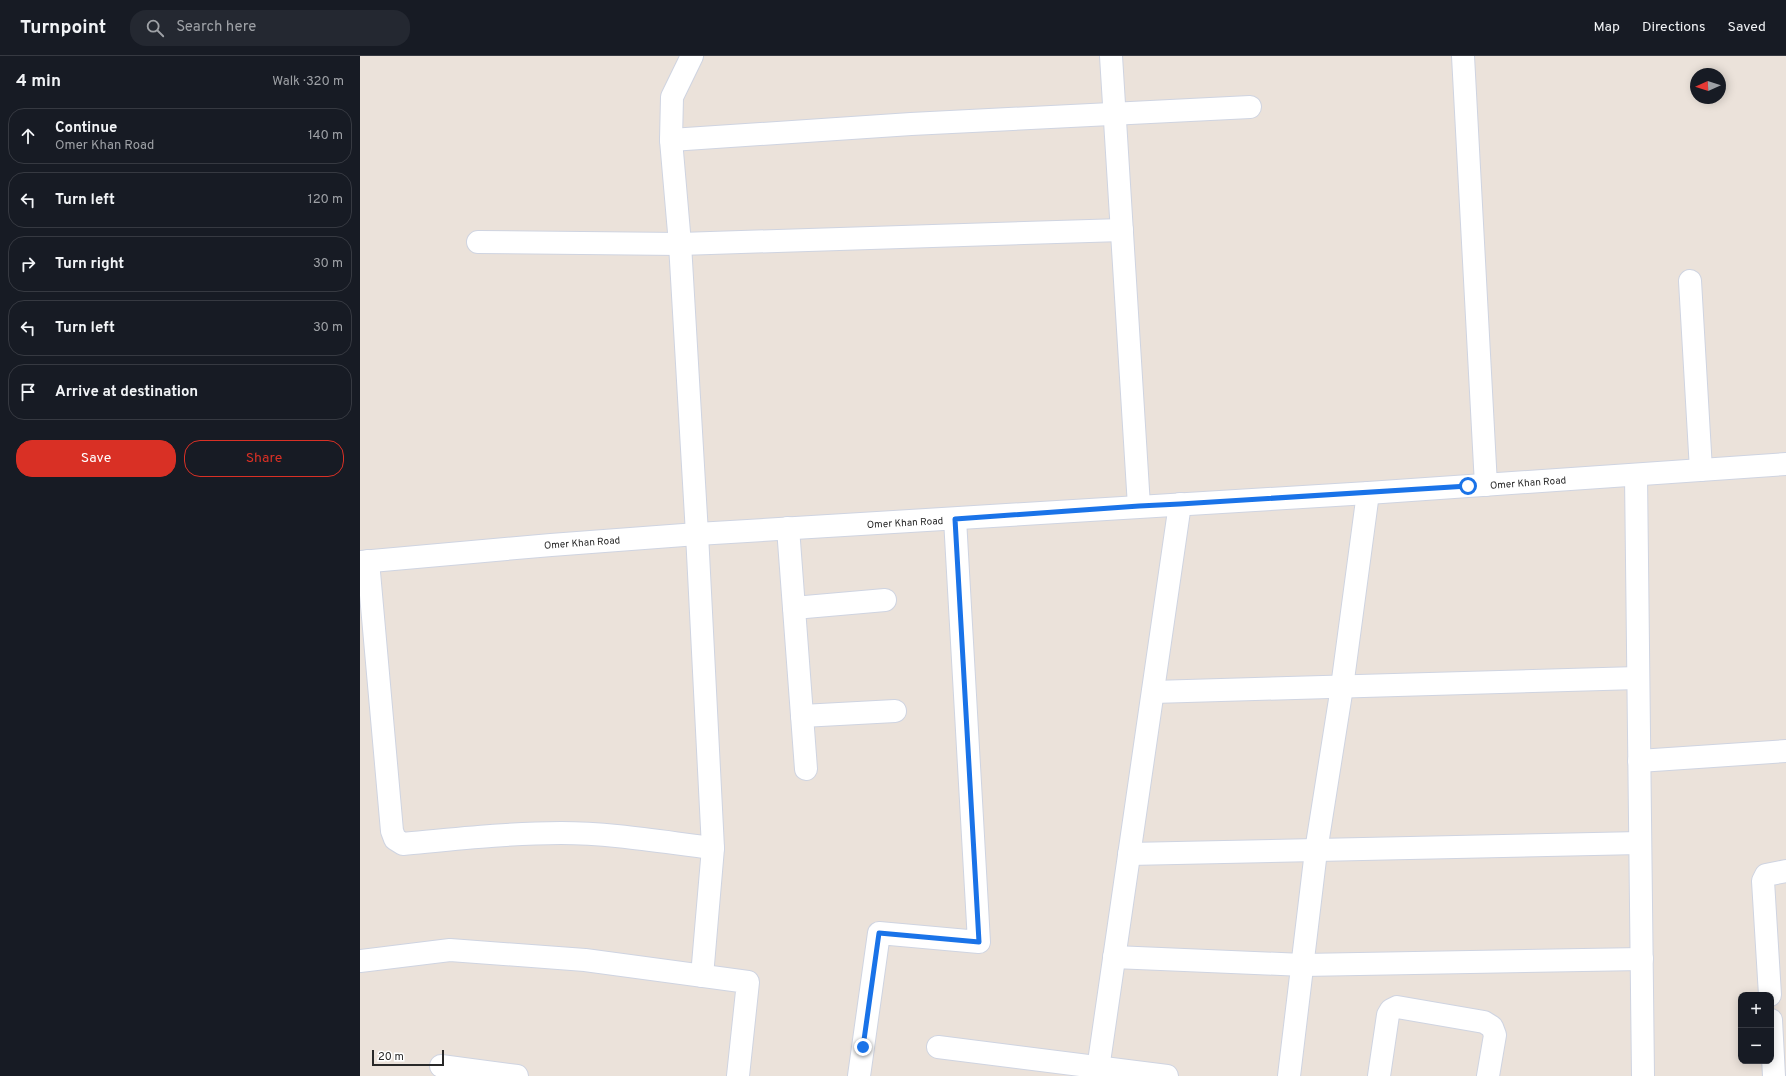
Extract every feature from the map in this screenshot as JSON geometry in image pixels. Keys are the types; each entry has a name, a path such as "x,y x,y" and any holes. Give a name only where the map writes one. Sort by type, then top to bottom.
{"street":[{"path":"692,56 672,96 671,140 680,244 713,848 702,976"},
{"path":"1111,56 1139,506"},
{"path":"1463,56 1486,485"},
{"path":"671,140 911,124 1250,107"},
{"path":"478,242 680,244 1122,230"},
{"path":"1690,281 1700,470"},
{"name":"Omer Khan Road","path":"364,562 551,545 697,534 1368,493 1786,464"},
{"path":"1636,474 1643,1076"},
{"path":"1289,1076 1316,851 1342,687 1368,493"},
{"path":"1097,1072 1180,504"},
{"path":"859,1076 879,933 979,942 955,519"},
{"path":"788,528 806,769"},
{"path":"364,562 392,831 395,839 403,844 501,836 562,833 610,836 713,848"},
{"path":"794,608 885,600"},
{"path":"1153,692 1638,678"},
{"path":"802,716 895,711"},
{"path":"1639,761 1786,751"},
{"path":"1129,854 1640,843"},
{"path":"1770,992 1763,881 1766,875 1786,871"},
{"path":"360,961 450,950 585,960 748,982 738,1076"},
{"path":"1114,956 1303,965 1642,959"},
{"path":"1379,1076 1388,1015 1391,1010 1396,1007 1484,1022 1492,1027 1495,1035 1488,1076"},
{"path":"1771,1028 1774,1076"},
{"path":"938,1047 1097,1072 1167,1076"},
{"path":"441,1066 517,1076"}],"route":[{"path":"863,1047 879,933 979,942 955,519 1468,486"}]}
